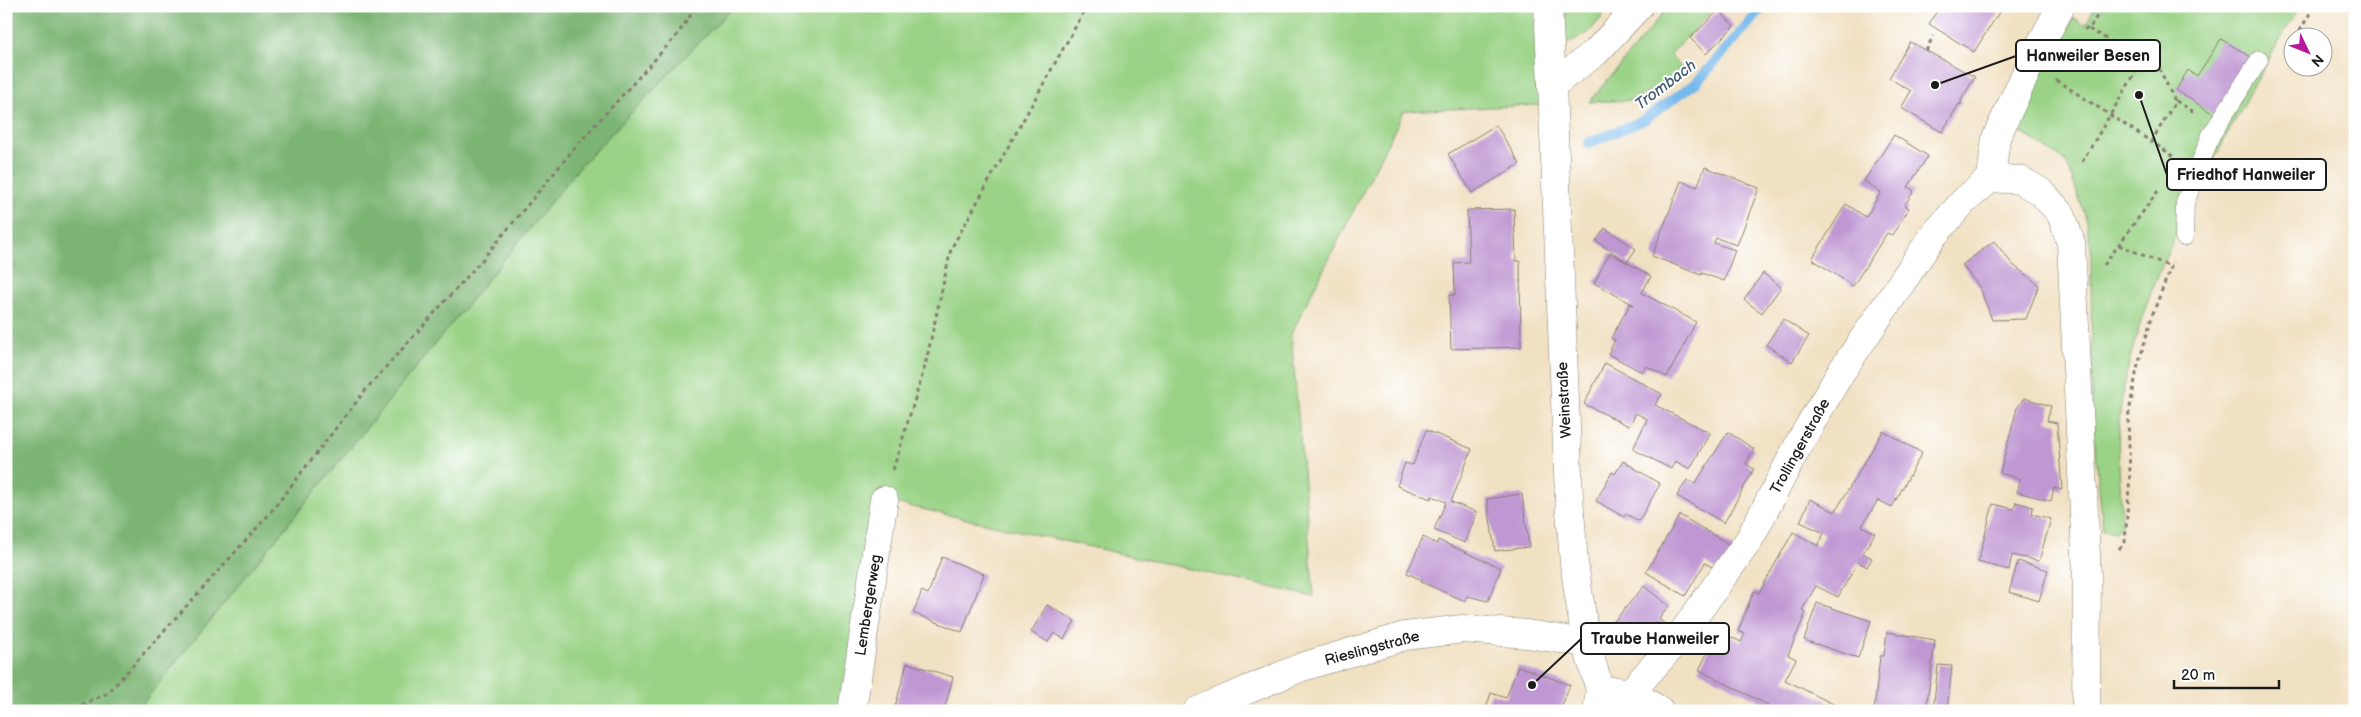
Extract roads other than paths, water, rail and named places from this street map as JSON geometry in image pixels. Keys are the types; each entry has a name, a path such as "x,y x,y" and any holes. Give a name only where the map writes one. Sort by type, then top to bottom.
{"street":[{"name":"Weinstraße","path":"1548,6 1568,497 1574,563 1586,642 1599,700"},
{"path":"1552,85 1596,52 1639,6"},
{"path":"2060,8 2030,64 1996,138 1991,178 2020,180 2041,192 2061,214 2071,243 2086,576 2086,711"},
{"name":"Trollingerstraße","path":"1631,692 1678,639 1720,584 1749,540 1800,440 1831,389 1928,244 1964,202 1991,178"},
{"name":"Lembergerweg","path":"852,711 884,500"},
{"name":"Rieslingstraße","path":"1197,711 1302,667 1405,636 1463,629 1527,634 1586,642"},
{"path":"1599,700 1631,692 1660,711"}],"lane":[{"path":"2184,238 2185,203 2211,135 2259,60"}],"waterway":[{"name":"Trombach","path":"1589,143 1644,120 1697,82 1764,6"}],"place":[{"name":"Hanweiler Besen","path":"1935,85"},
{"name":"Friedhof Hanweiler","path":"2139,95"},
{"name":"Traube Hanweiler","path":"1532,685"}]}
